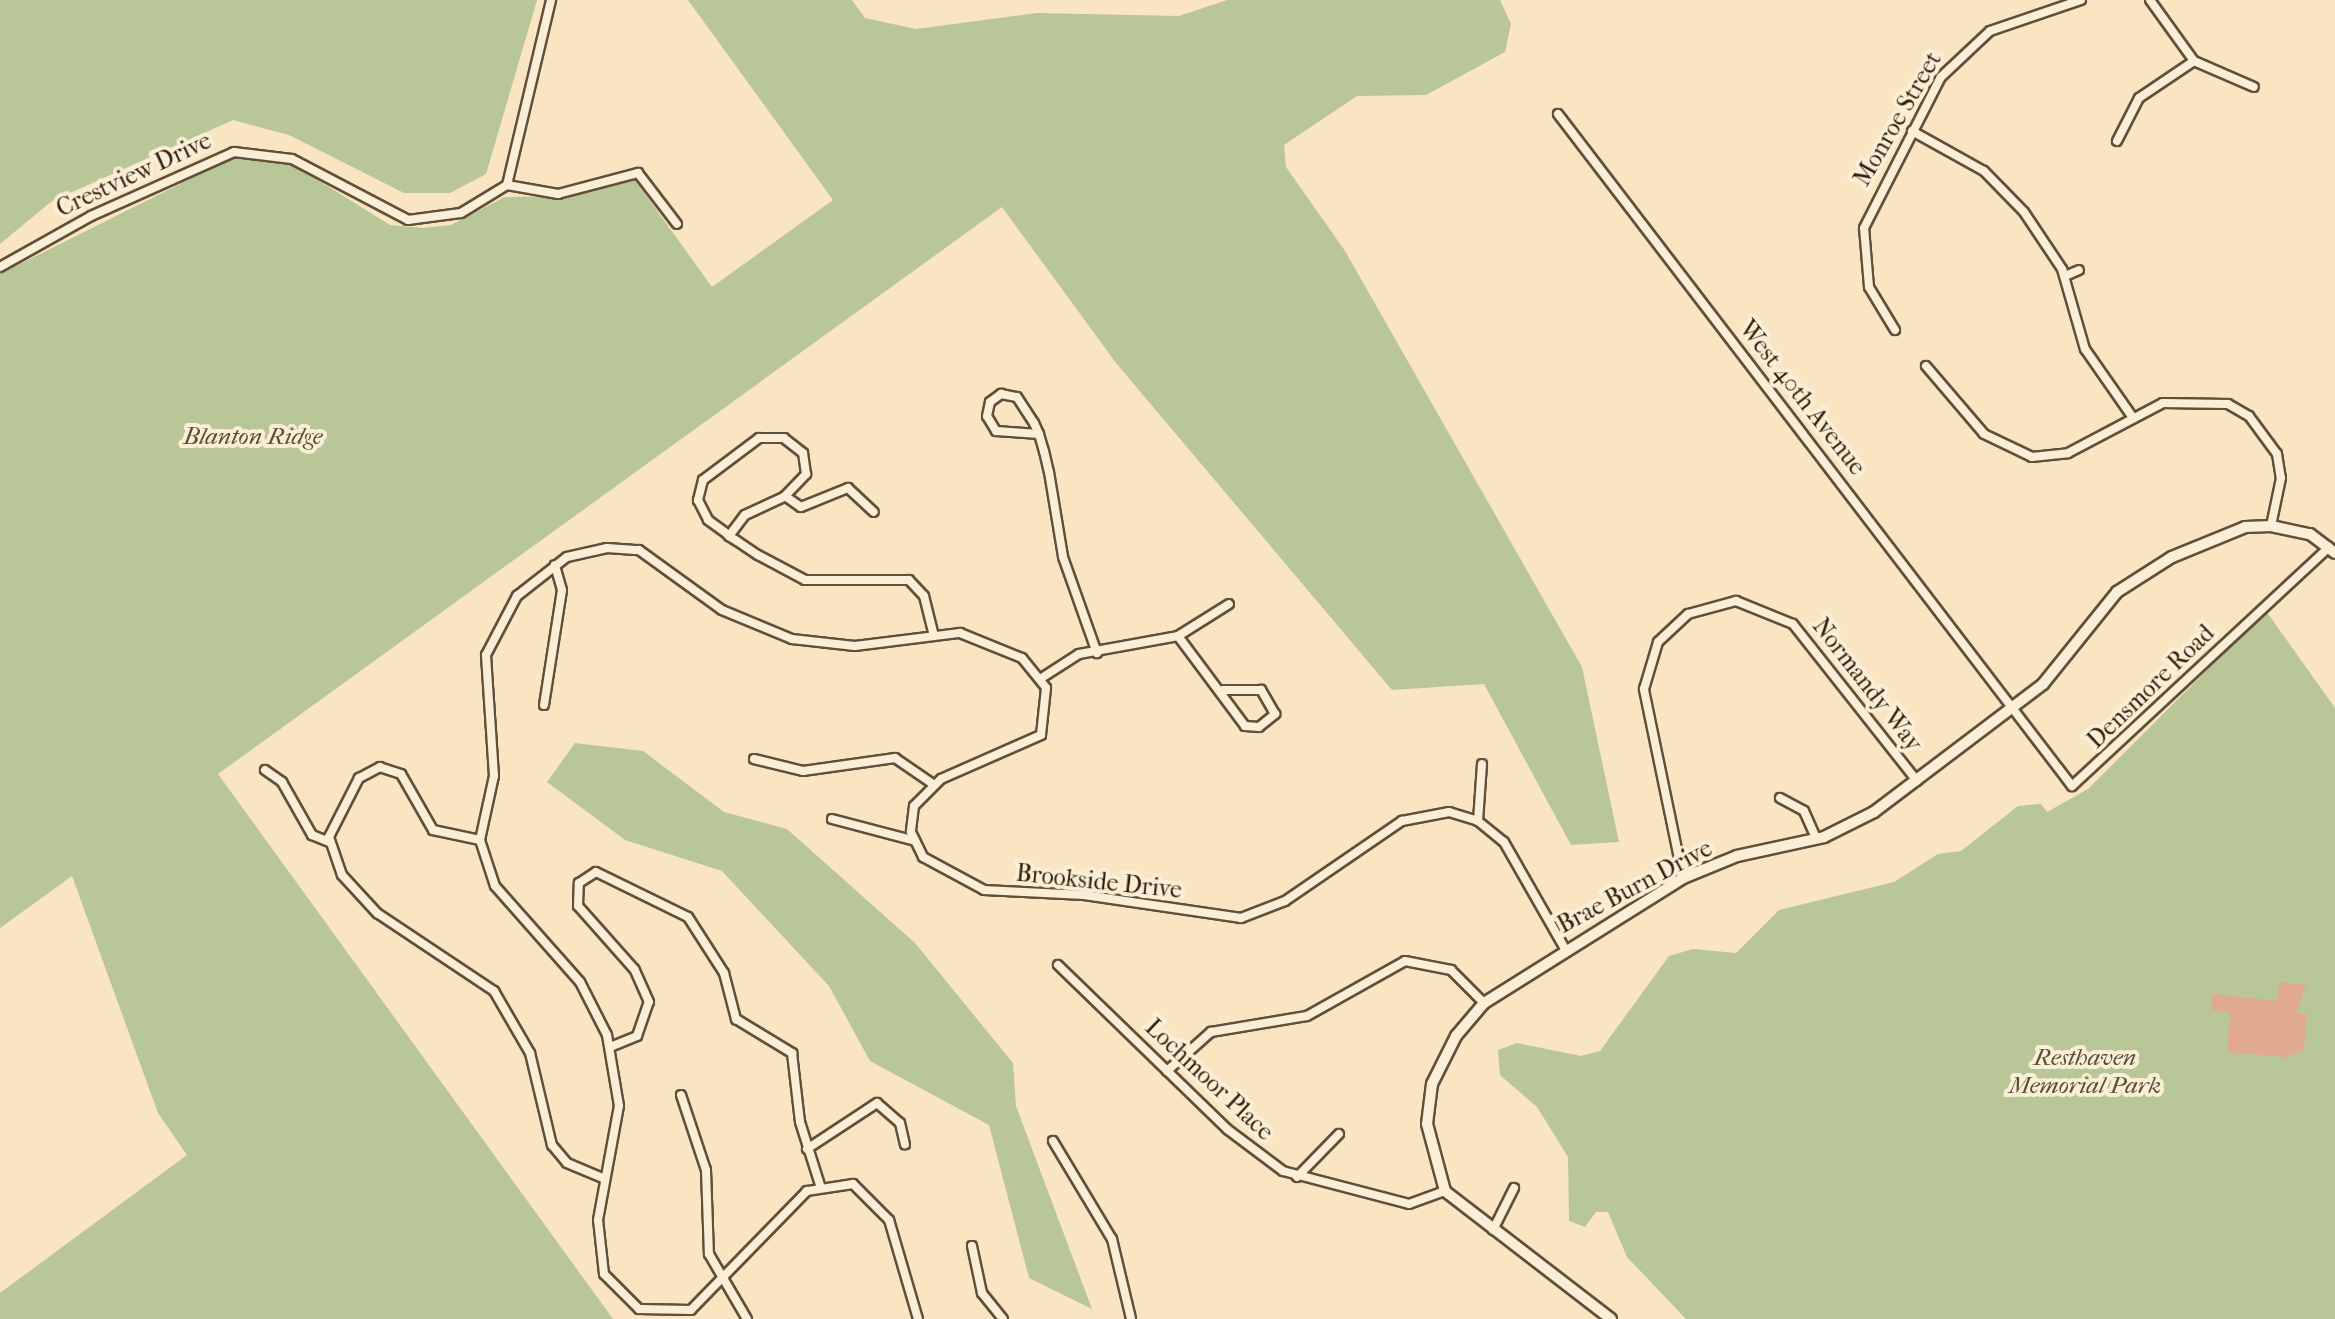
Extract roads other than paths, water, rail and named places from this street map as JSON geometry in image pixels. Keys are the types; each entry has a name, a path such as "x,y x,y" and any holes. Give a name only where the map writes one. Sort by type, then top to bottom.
{"street":[{"path":"551,0 507,185 558,194 638,173 677,224"},
{"name":"Monroe Street","path":"1895,330 1869,287 1861,257 1873,203 1912,131 1962,50 2026,14 2081,0"},
{"path":"2150,0 2194,61 2254,87"},
{"path":"2117,141 2139,98 2194,61"},
{"name":"West 40th Avenue","path":"1558,114 2013,707"},
{"path":"1912,131 2004,188 2065,276 2085,349 2131,415"},
{"name":"Crestview Drive","path":"0,267 91,216 234,152 292,159 408,220 461,213 507,185"},
{"path":"2065,276 2079,270"},
{"path":"1926,366 1984,434 2015,454 2068,453 2131,415 2193,400 2249,416 2277,454 2281,478 2271,526 2310,534 2332,550"},
{"path":"1039,434 996,431 987,416 990,402 1001,394 1017,397 1039,434 1063,557 1097,653"},
{"path":"729,536 749,511 785,496 806,474 806,459 784,438 759,438 699,488 704,514 729,536 813,582 909,580 924,596 933,633"},
{"path":"785,496 801,507 848,488 874,512"},
{"name":"Brae Burn Drive","path":"1445,1191 1427,1124 1432,1084 1456,1036 1484,1003 1564,947 1683,878 1856,823 1917,781 2057,670 2095,616 2138,576 2218,536 2271,526"},
{"path":"832,819 915,841 914,806 933,784 1041,735 1049,705 1040,679 993,641 933,633 855,646 808,643 737,618 639,550 592,549 555,565 517,596 486,655 494,776 480,840 495,886 580,982 610,1047 618,1118 605,1179 598,1248 620,1296 645,1312 676,1314 725,1282 789,1208 820,1185 853,1184 878,1202 918,1319"},
{"name":"Densmore Road","path":"2013,707 2072,786 2332,550"},
{"path":"544,705 562,590 555,565"},
{"name":"Normandy Way","path":"1683,878 1644,689 1658,642 1688,614 1736,601 1793,624 1917,781"},
{"path":"1040,679 1065,661 1178,636 1229,604"},
{"path":"1178,636 1201,672 1223,690 1245,726 1259,727 1275,714 1261,690 1223,690"},
{"path":"754,759 803,771 895,758 933,784"},
{"path":"1482,764 1486,790 1478,821 1504,842 1564,947"},
{"path":"329,842 359,778 380,767 401,774 433,830 480,840"},
{"path":"265,770 282,782 312,835 329,842 342,875 390,924 494,991 530,1053 555,1150 605,1179"},
{"path":"1780,798 1804,811 1816,838"},
{"name":"Brookside Drive","path":"915,841 941,873 984,890 1084,895 1241,918 1276,906 1413,816 1449,812 1478,821"},
{"path":"610,1047 637,1036 649,1002 634,969 578,906 579,883 596,872 688,917 724,973 740,1024 787,1046 799,1071 807,1149 820,1185"},
{"path":"1167,1071 1211,1032 1299,1019 1405,961 1451,970 1484,1003"},
{"name":"Lochmoor Place","path":"1058,965 1250,1149 1297,1177 1409,1204 1445,1191"},
{"path":"681,1095 706,1170 709,1254 747,1319"},
{"path":"807,1149 877,1103 900,1123 905,1144"},
{"path":"1297,1177 1339,1134"},
{"path":"1053,1141 1112,1239 1131,1319"},
{"path":"1493,1230 1514,1188"},
{"path":"1445,1191 1493,1230 1532,1252 1611,1319"},
{"path":"972,1246 982,1293 1003,1319"}],"park label":[{"name":"Blanton Ridge","path":"253,437"},
{"name":"Resthaven Memorial Park","path":"2085,1072"}]}
